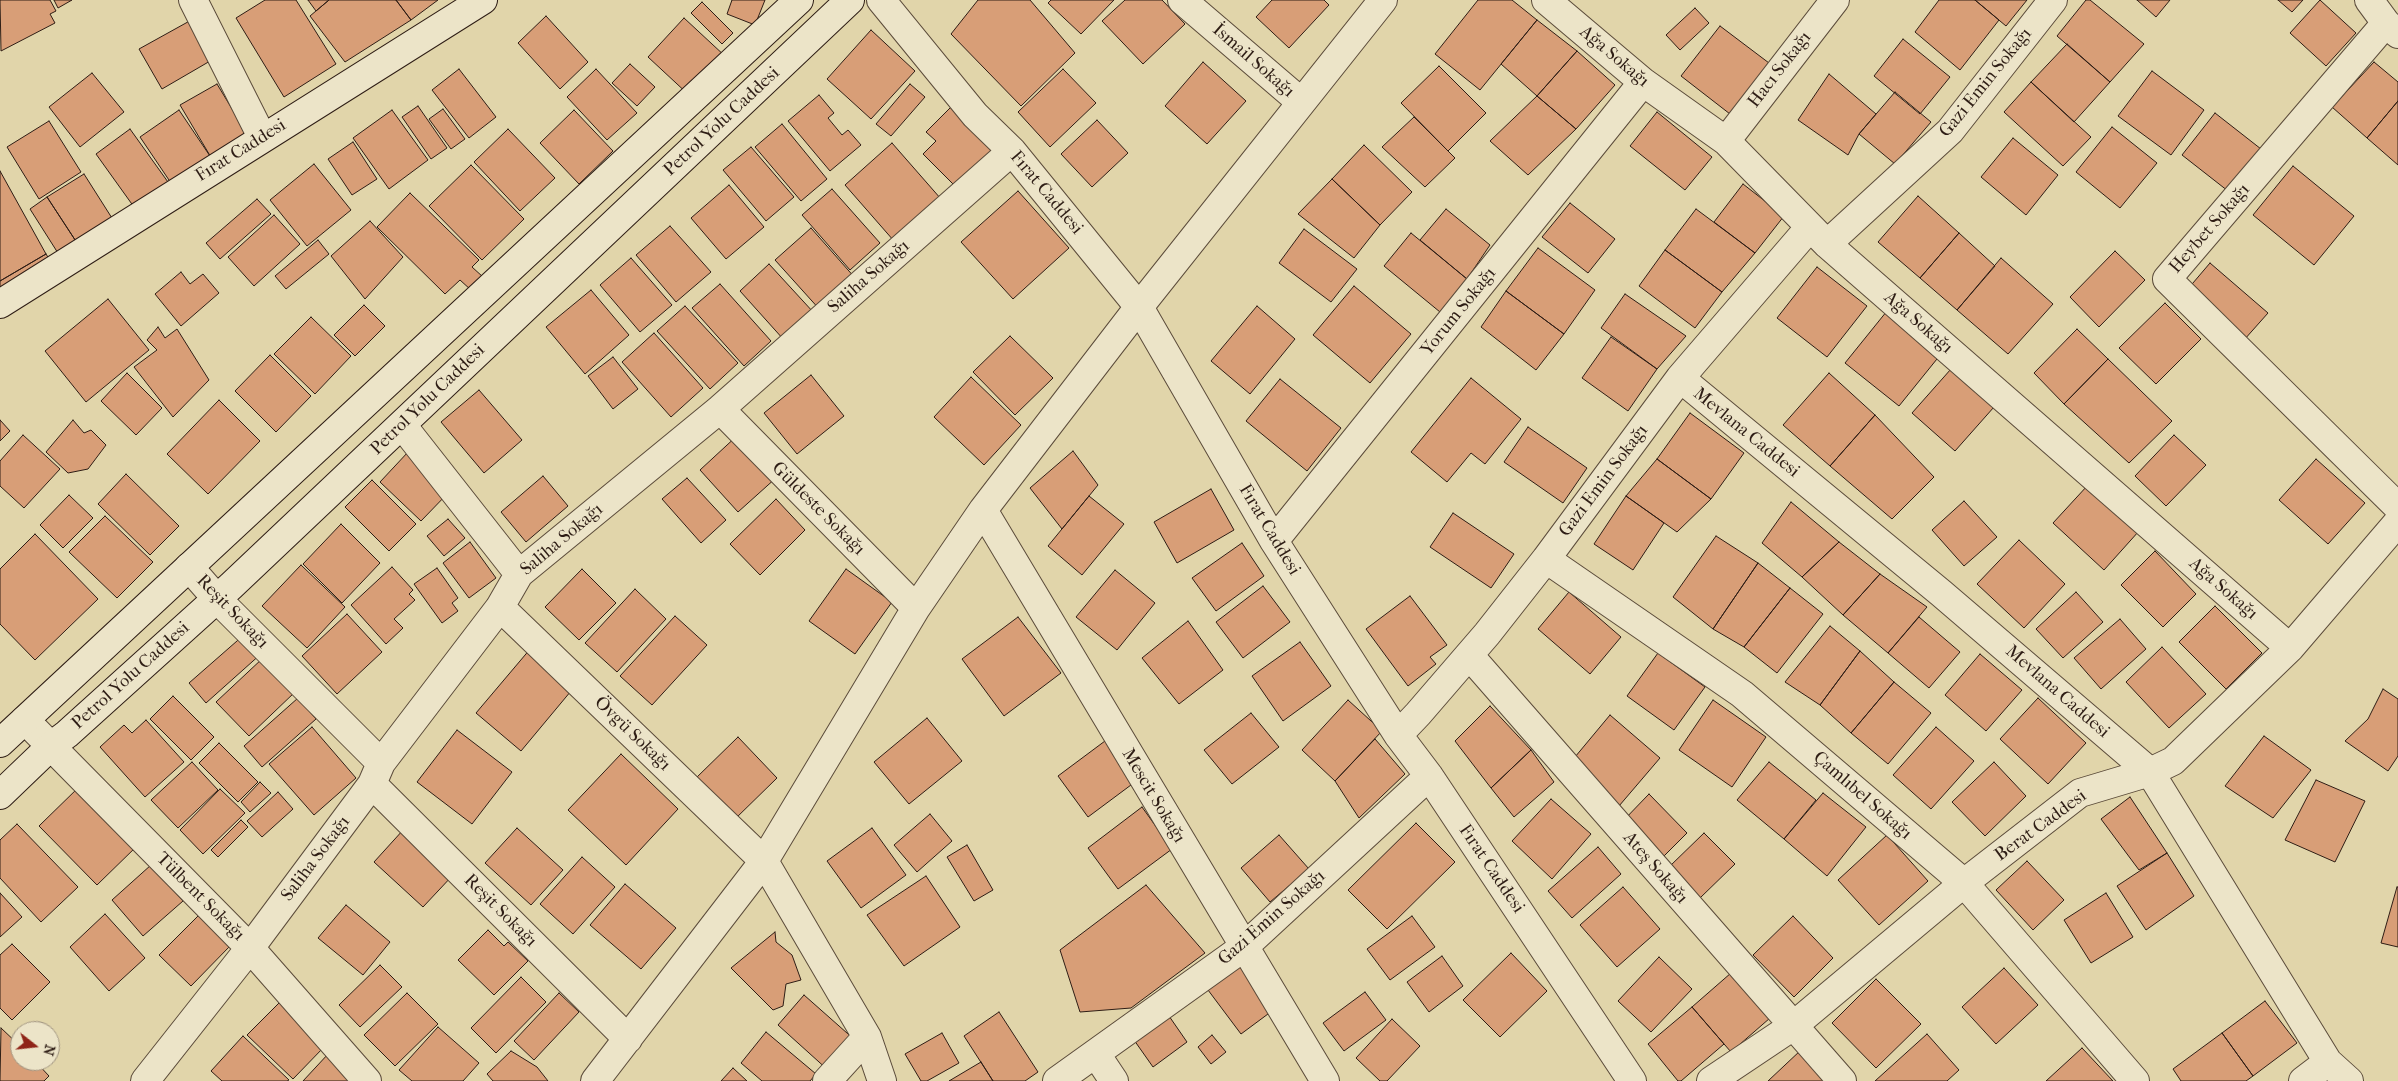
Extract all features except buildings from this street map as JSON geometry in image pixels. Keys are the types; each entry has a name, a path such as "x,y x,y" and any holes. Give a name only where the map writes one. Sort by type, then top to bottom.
{"street":[{"path":"193,0 262,138"},
{"name":"Fırat Caddesi","path":"0,304 483,0"},
{"path":"0,743 798,0"},
{"name":"Petrol Yolu Caddesi","path":"0,795 51,746 217,599 850,0"},
{"name":"Fırat Caddesi","path":"881,0 975,115 1012,151 1139,307 1274,541 1398,735 1429,776 1632,1081"},
{"name":"İsmail Sokağı","path":"1182,0 1300,102"},
{"path":"595,1081 764,861 916,608 983,510 1300,102 1384,0"},
{"name":"Ağa Sokağı","path":"1546,0 1643,82 1726,141 1818,235 2290,648"},
{"name":"Hacı Sokağı","path":"1726,141 1835,0"},
{"name":"Gazi Emin Sokağı","path":"1398,735 1469,655 1546,559 1680,378 1818,235 1950,131 2053,0"},
{"path":"2369,0 2392,29"},
{"name":"Heybet Sokağı","path":"2392,29 2167,279 2398,507"},
{"name":"Yorum Sokağı","path":"1274,541 1643,82"},
{"name":"Saliha Sokağı","path":"145,1081 250,948 500,607 519,574 720,409 1012,151"},
{"name":"Mevlana Caddesi","path":"1680,378 1941,593 2150,772 2328,1062 2349,1081"},
{"name":"Güldeste Sokağı","path":"720,409 916,608"},
{"path":"402,425 519,574"},
{"name":"Mescit Sokağı","path":"983,510 1325,1081"},
{"name":"Berat Caddesi","path":"1711,1081 1793,1026 1964,884 2080,793 2150,772 2172,761 2290,648 2398,522"},
{"name":"Çamlıbel Sokağı","path":"1546,559 1742,694 1964,884 2135,1081"},
{"name":"Reşit Sokağı","path":"189,567 377,773 628,1039"},
{"name":"Övgü Sokağı","path":"500,607 764,861 867,1037 882,1081"},
{"name":"Ateş Sokağı","path":"1469,655 1842,1081"},
{"name":"Tülbent Sokağı","path":"25,720 250,948 367,1081"},
{"name":"Gazi Emin Sokağı","path":"1057,1081 1244,947 1429,776"},
{"path":"827,1081 867,1037"},
{"path":"1096,1054 1114,1081"},
{"path":"2303,1081 2328,1062"}]}
